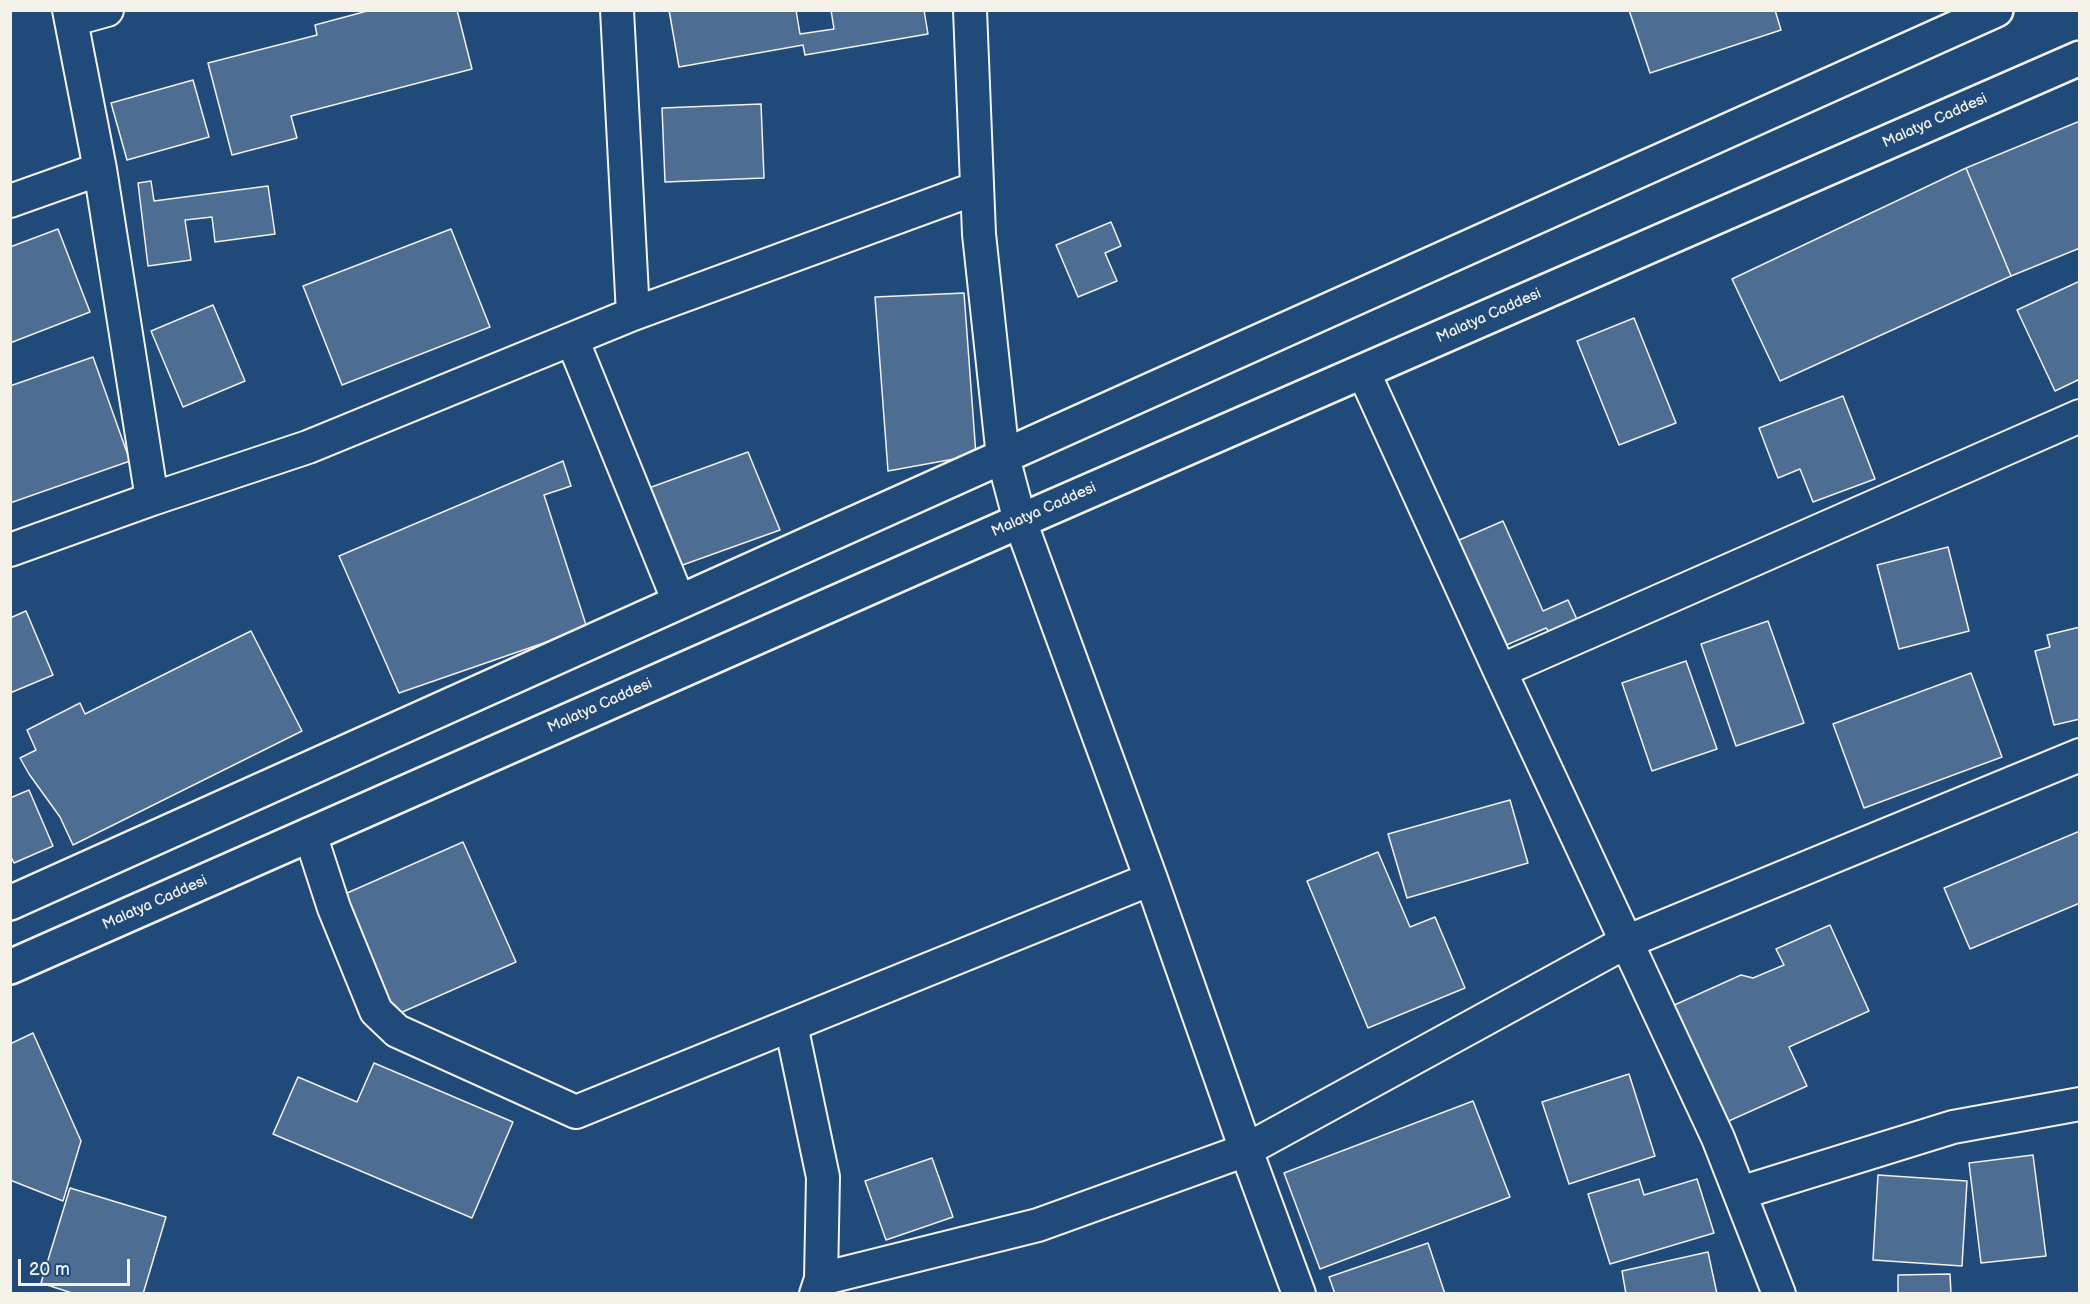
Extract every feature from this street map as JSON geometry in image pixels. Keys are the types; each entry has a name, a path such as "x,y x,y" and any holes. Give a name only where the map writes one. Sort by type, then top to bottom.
{"street":[{"path":"106,10 70,15 100,169 152,499"},
{"path":"617,10 633,314"},
{"path":"970,10 979,234 1003,457 1020,521 1299,1293"},
{"path":"10,903 1996,10"},
{"name":"Malatya Caddesi","path":"10,967 1020,521 2079,58"},
{"path":"10,201 100,169"},
{"path":"10,550 152,499 308,447 633,314 977,188"},
{"path":"572,339 679,602"},
{"path":"1364,371 1500,671 1718,1138 1779,1293"},
{"path":"1500,671 2079,416"},
{"path":"791,1025 823,1178 818,1286 1038,1225 1246,1150 1626,942 2079,755"},
{"path":"310,834 334,908 376,1011 397,1031 576,1112 1151,879"},
{"path":"1740,1193 1953,1127 2079,1104"}],"building":[{"path":"371,10 457,10 472,69 291,116 297,138 232,155 208,63 317,35 315,25"},
{"path":"669,10 796,10 800,34 834,29 831,10 924,10 928,34 805,55 803,45 679,67"},
{"path":"1629,10 1775,10 1781,30 1650,73"},
{"path":"193,80 209,137 127,160 111,103"},
{"path":"761,104 764,178 665,182 662,108"},
{"path":"2080,121 2080,248 2011,276 1966,168"},
{"path":"1966,168 2011,276 1780,381 1732,279"},
{"path":"151,181 154,201 268,186 275,234 215,242 212,217 185,220 191,260 148,266 138,183"},
{"path":"1111,222 1121,246 1105,253 1117,281 1078,297 1056,245"},
{"path":"58,229 90,312 10,343 10,247"},
{"path":"451,229 490,327 342,385 303,286"},
{"path":"2080,281 2080,379 2055,391 2017,310"},
{"path":"964,293 976,455 888,471 875,297"},
{"path":"213,305 245,381 183,407 151,331"},
{"path":"1634,318 1676,423 1619,445 1577,341"},
{"path":"93,357 130,461 10,503 10,386"},
{"path":"1843,396 1875,479 1813,502 1800,469 1778,478 1759,428"},
{"path":"748,452 780,530 677,567 646,489"},
{"path":"563,461 571,486 544,495 587,628 399,693 339,556"},
{"path":"1503,521 1543,611 1568,600 1580,626 1554,638 1546,628 1497,649 1450,544"},
{"path":"1948,547 1969,631 1899,649 1877,565"},
{"path":"26,611 53,675 10,693 10,618"},
{"path":"1768,621 1804,723 1736,746 1701,644"},
{"path":"2080,627 2080,719 2054,725 2035,651 2050,647 2047,635"},
{"path":"251,631 302,731 73,845 60,817 20,758 36,750 27,730 80,703 85,714"},
{"path":"1686,661 1717,749 1652,771 1622,683"},
{"path":"1971,673 2002,757 1864,808 1833,724"},
{"path":"29,790 53,846 14,863 10,855 10,798"},
{"path":"1510,800 1528,863 1407,898 1388,834"},
{"path":"2080,831 2080,903 1970,949 1944,888"},
{"path":"463,842 516,962 391,1017 338,897"},
{"path":"1378,852 1410,927 1435,917 1465,988 1368,1028 1307,881"},
{"path":"1830,925 1869,1011 1789,1047 1807,1086 1722,1124 1670,1007 1741,975 1753,978 1784,965 1776,949"},
{"path":"33,1033 81,1141 63,1201 10,1180 10,1044"},
{"path":"374,1063 513,1122 472,1218 273,1134 298,1077 357,1102"},
{"path":"1629,1074 1655,1156 1569,1184 1542,1102"},
{"path":"1473,1101 1510,1197 1320,1269 1284,1173"},
{"path":"2033,1155 2046,1256 1981,1263 1969,1163"},
{"path":"932,1158 953,1217 886,1240 865,1181"},
{"path":"1878,1175 1967,1181 1962,1266 1873,1260"},
{"path":"1639,1179 1644,1195 1697,1179 1714,1233 1610,1264 1588,1194"},
{"path":"70,1188 166,1217 143,1294 75,1294 41,1283"},
{"path":"1428,1243 1445,1294 1335,1294 1329,1277"},
{"path":"1708,1252 1717,1294 1626,1294 1622,1271"},
{"path":"1950,1274 1951,1294 1898,1294 1898,1275"}]}
